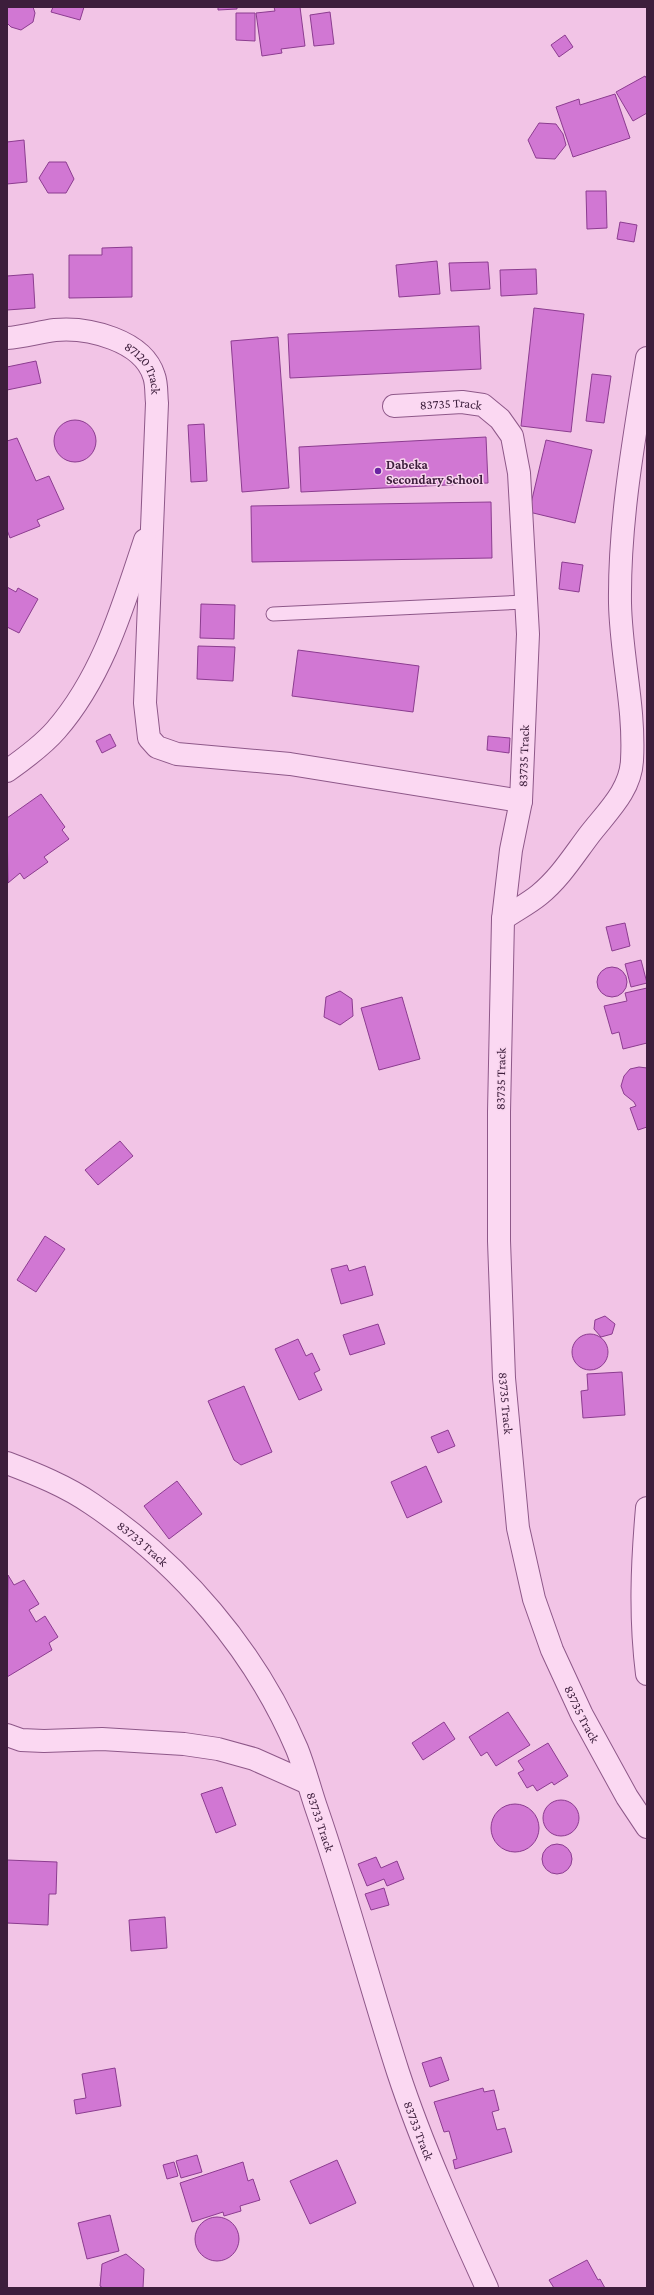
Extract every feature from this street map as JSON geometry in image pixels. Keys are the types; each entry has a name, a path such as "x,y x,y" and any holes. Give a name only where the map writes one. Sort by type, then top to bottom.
{"street":[{"name":"87120 Track","path":"7,338 56,330 86,330 116,338 141,355 154,375 158,403 145,703 149,738 157,747 177,754 290,764 522,801"},
{"path":"503,919 538,896 560,874 591,832 610,811 626,784 632,762 632,720 620,604 625,493 647,358"},
{"name":"83735 Track","path":"394,406 462,402 483,405 500,419 512,436 519,473 528,634 522,801 511,850 503,919 499,1241 504,1378 518,1528 534,1599 552,1650 582,1714 627,1797 647,1827"},
{"path":"7,771 56,731 79,701 111,640 154,516"},
{"name":"83733 Track","path":"7,1462 41,1476 90,1503 143,1542 197,1594 222,1625 260,1680 297,1749 398,2073 422,2138 487,2288"},
{"path":"647,1508 644,1550 642,1635 647,1674"},
{"path":"7,1735 21,1740 146,1740 218,1749 254,1759 308,1783"}],"lane":[{"path":"274,614 526,602"}],"building":[{"path":"7,7 33,7 35,13 33,22 21,30 11,27 7,23"},
{"path":"53,7 84,7 80,20 51,12"},
{"path":"218,7 237,7 237,9 218,10"},
{"path":"274,7 300,7 305,46 281,49 282,53 262,56 256,13 275,11"},
{"path":"330,12 334,44 314,46 310,15"},
{"path":"236,13 255,13 255,41 236,40"},
{"path":"565,35 573,47 559,57 551,45"},
{"path":"645,76 647,79 647,113 633,121 616,92"},
{"path":"615,94 630,138 573,157 556,107 579,99 580,105"},
{"path":"539,123 556,124 563,134 566,145 555,159 536,158 528,140"},
{"path":"24,140 27,182 7,184 7,142"},
{"path":"49,162 66,162 74,179 66,193 48,193 39,178"},
{"path":"586,191 606,191 607,228 587,229"},
{"path":"620,222 637,225 634,242 617,239"},
{"path":"132,247 132,297 69,298 69,255 102,255 102,248"},
{"path":"437,261 440,294 399,297 396,265"},
{"path":"488,262 490,289 451,291 449,263"},
{"path":"536,269 537,294 501,296 500,270"},
{"path":"33,274 35,308 7,310 7,276"},
{"path":"534,308 584,314 571,432 521,426"},
{"path":"479,326 481,369 290,378 288,334"},
{"path":"278,337 289,488 242,492 231,341"},
{"path":"36,361 41,383 7,390 7,367"},
{"path":"592,374 611,376 604,423 586,421"},
{"path":"71,420 79,420 87,423 93,429 96,441 93,453 87,459 79,462 71,462 63,459 57,453 54,445 54,437 57,429 63,423"},
{"path":"204,424 207,481 191,482 188,425"},
{"path":"486,437 488,483 301,492 299,447"},
{"path":"17,438 36,481 49,476 64,509 37,520 40,526 10,538 7,530 7,441"},
{"path":"546,440 592,450 575,523 529,512"},
{"path":"491,502 492,558 252,562 251,506"},
{"path":"562,562 583,565 579,592 559,589"},
{"path":"7,587 16,592 18,588 38,599 19,633 7,627"},
{"path":"201,604 235,605 234,639 200,638"},
{"path":"198,646 235,647 233,681 197,679"},
{"path":"298,650 419,666 413,712 292,696"},
{"path":"110,734 116,746 102,753 96,741"},
{"path":"488,736 510,738 509,753 487,750"},
{"path":"41,794 65,827 62,830 69,839 44,857 48,862 24,879 20,873 8,883 7,818"},
{"path":"625,923 630,946 612,951 606,927"},
{"path":"641,960 647,983 631,987 625,964"},
{"path":"612,967 623,971 627,982 623,993 612,997 601,993 597,982 601,971"},
{"path":"647,988 647,1043 623,1049 619,1032 612,1034 604,1006 627,1001 625,993"},
{"path":"340,991 352,999 353,1016 340,1025 324,1017 326,997"},
{"path":"402,997 420,1059 379,1070 361,1008"},
{"path":"639,1067 647,1068 647,1127 638,1130 630,1108 636,1106 634,1102 624,1094 621,1086 624,1076 630,1069"},
{"path":"120,1141 133,1156 98,1185 85,1170"},
{"path":"45,1236 65,1249 36,1292 17,1280"},
{"path":"347,1265 349,1271 365,1266 373,1295 341,1304 331,1269"},
{"path":"605,1316 615,1324 612,1334 601,1337 594,1329 595,1320"},
{"path":"378,1324 385,1344 350,1355 343,1335"},
{"path":"590,1334 603,1339 608,1352 603,1365 590,1370 577,1365 572,1352 577,1339"},
{"path":"298,1339 306,1356 312,1353 320,1370 314,1373 322,1390 299,1400 275,1349"},
{"path":"622,1372 625,1415 583,1418 581,1391 588,1390 587,1374"},
{"path":"244,1386 272,1452 241,1465 234,1460 208,1401"},
{"path":"448,1430 455,1446 438,1453 431,1437"},
{"path":"426,1466 442,1502 407,1518 391,1482"},
{"path":"177,1481 202,1514 169,1539 144,1506"},
{"path":"8,1575 14,1585 24,1580 39,1604 29,1610 36,1622 45,1616 58,1637 49,1643 52,1650 7,1677"},
{"path":"508,1712 530,1745 496,1766 487,1752 481,1756 469,1737"},
{"path":"444,1722 455,1739 423,1760 412,1743"},
{"path":"548,1743 568,1776 554,1785 552,1782 537,1791 533,1785 527,1788 518,1773 524,1770 518,1761"},
{"path":"222,1787 236,1825 216,1833 201,1794"},
{"path":"565,1800 574,1805 578,1811 578,1825 574,1831 565,1836 557,1836 548,1831 544,1825 543,1814 548,1805 554,1801"},
{"path":"510,1804 520,1804 529,1808 535,1814 538,1819 538,1837 529,1848 520,1852 510,1852 501,1848 495,1842 491,1833 491,1823 495,1814 501,1808"},
{"path":"557,1844 568,1848 572,1859 568,1870 557,1874 546,1870 542,1859 546,1848"},
{"path":"376,1857 381,1868 397,1861 404,1879 387,1886 384,1879 367,1886 358,1864"},
{"path":"7,1860 57,1862 56,1894 49,1894 48,1925 7,1923"},
{"path":"384,1888 389,1905 371,1910 365,1894"},
{"path":"165,1917 167,1948 131,1951 129,1920"},
{"path":"441,2057 449,2080 430,2087 422,2063"},
{"path":"115,2068 121,2106 76,2114 74,2100 86,2098 82,2074"},
{"path":"483,2088 484,2092 494,2090 499,2110 492,2112 497,2130 505,2128 512,2152 455,2169 453,2160 457,2159 449,2131 444,2132 434,2102"},
{"path":"197,2155 202,2172 181,2178 176,2161"},
{"path":"337,2160 356,2203 310,2224 290,2181"},
{"path":"174,2162 178,2176 167,2179 163,2165"},
{"path":"243,2162 248,2181 253,2179 260,2200 240,2206 241,2211 224,2216 223,2212 192,2222 180,2183"},
{"path":"110,2215 119,2251 87,2259 78,2223"},
{"path":"213,2217 221,2217 226,2218 233,2223 238,2230 238,2248 233,2255 226,2260 213,2261 205,2258 198,2251 195,2243 195,2235 198,2227 205,2220"},
{"path":"126,2254 144,2269 143,2288 103,2288 100,2286 102,2264"},
{"path":"587,2260 598,2280 600,2279 605,2288 554,2288 549,2280"}],"place":[{"name":"Dabeka Secondary School","path":"378,471"}]}
